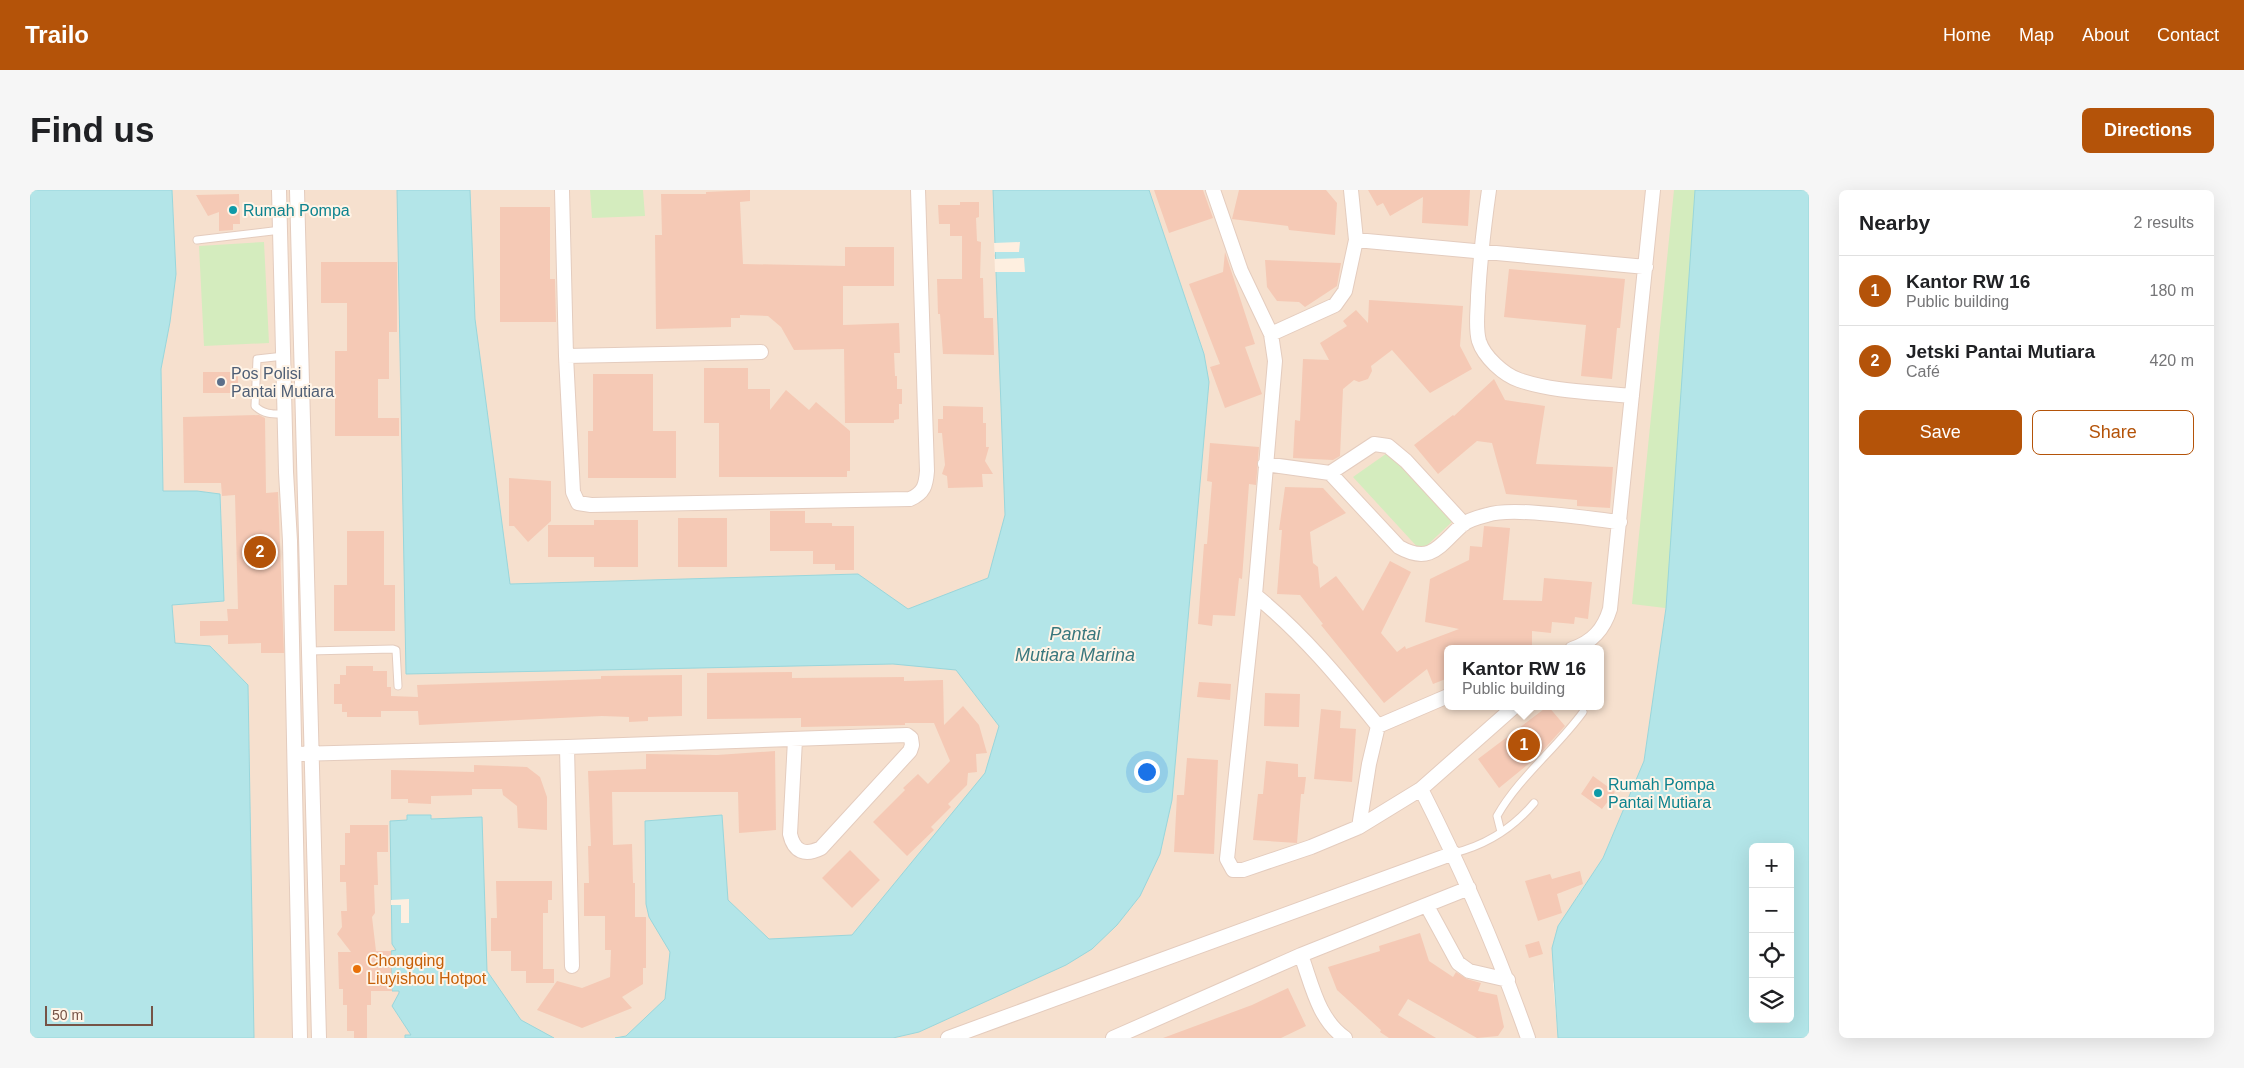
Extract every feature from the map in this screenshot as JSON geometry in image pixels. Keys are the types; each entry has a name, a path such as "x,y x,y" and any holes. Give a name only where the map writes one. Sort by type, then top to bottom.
{"street":[{"path":"279,190 295,754 300,1038"},
{"path":"297,190 318,1038"},
{"path":"562,190 566,356 574,492 576,502 581,505 910,499 916,496 924,488 926,471 918,190"},
{"path":"1213,190 1241,271 1271,334 1275,361 1255,595 1227,853 1229,866 1233,870 1243,870 1311,847 1359,827 1421,789 1510,710"},
{"path":"1271,334 1335,305 1345,291 1356,240 1351,190"},
{"path":"1489,190 1480,253 1477,322 1480,343 1490,359 1503,371 1518,380 1547,386 1632,396"},
{"path":"1580,645 1599,634 1606,624 1610,610 1653,190"},
{"path":"1356,240 1480,253 1646,266"},
{"path":"566,356 761,352"},
{"path":"1330,473 1374,444 1388,446 1406,461 1464,524"},
{"path":"1265,464 1330,473 1399,547 1411,553 1421,555 1432,552 1451,538 1464,524 1490,514 1514,512 1620,522"},
{"path":"1255,595 1309,643 1378,726"},
{"path":"1378,726 1444,698"},
{"path":"1359,827 1369,764 1378,726"},
{"path":"295,754 795,740 906,735 911,738 912,744 910,751 821,848 811,853 804,853 798,850 790,834 795,740"},
{"path":"567,747 572,966"},
{"path":"1421,789 1454,853 1508,980 1528,1038"},
{"path":"948,1038 1454,853"},
{"path":"1113,1038 1301,955 1469,888"},
{"path":"1427,906 1458,963 1469,970 1508,980"},
{"path":"1301,955 1323,1015 1333,1029 1345,1038"}],"lane":[{"path":"197,240 281,230"},
{"path":"284,356 257,359 255,406 267,414 285,414"},
{"path":"309,651 394,649 396,650 398,686"},
{"path":"1501,832 1498,816 1502,808 1569,731 1583,712"},
{"path":"1454,853 1473,848 1512,826 1534,803"}],"shaded area":[{"path":"172,190 1695,190 1666,608 1644,761 1603,858 1576,898 1553,984 1558,1038 254,1038 248,686 210,646 175,644 172,605 224,601 220,494 197,491 163,491 161,369 170,322 176,274"}],"green space":[{"path":"590,190 643,190 645,216 592,218"},
{"path":"1674,190 1785,190 1772,621 1632,604"},
{"path":"264,242 269,343 204,346 199,246"},
{"path":"1390,451 1454,520 1421,551 1353,477"}],"water":[{"path":"30,190 172,190 176,274 170,322 161,369 163,491 197,491 220,494 224,601 172,605 175,643 210,646 248,685 254,1038 30,1038"},
{"name":"Pantai Mutiara Marina","path":"397,190 470,190 475,319 510,584 858,574 908,609 988,578 1005,515 993,190 1149,190 1204,354 1209,382 1172,800 1160,854 1140,896 1117,925 1092,949 1066,965 919,1032 893,1038 615,1038 626,1036 665,999 670,952 649,917 646,904 645,821 722,815 728,900 769,939 852,935 985,773 999,726 956,670 893,664 406,674"},
{"path":"1695,190 1809,190 1809,1038 1558,1038 1552,948 1558,926 1603,858 1644,761 1666,608"},
{"path":"407,815 431,815 431,819 482,817 487,971 521,1020 554,1038 405,1038 405,1035 411,1035 392,1006 399,991 392,991 391,951 396,950 392,944 390,821 407,820"}],"pier":[{"path":"1020,242 1019,252 995,252 994,256 994,243"},
{"path":"1024,258 1025,272 995,272 995,259"},
{"path":"409,899 409,923 401,923 401,905 391,905 391,900"}],"building":[{"path":"750,190 750,201 740,202 743,264 845,266 845,247 894,247 894,286 843,286 843,325 899,323 900,353 894,353 897,389 902,389 902,404 899,404 899,419 894,420 894,423 845,423 844,349 794,350 781,327 768,316 740,315 740,318 731,318 731,327 656,329 655,235 662,235 661,194 706,194 706,192"},
{"path":"1154,190 1203,190 1213,218 1169,233"},
{"path":"1239,190 1326,190 1337,203 1335,235 1289,230 1288,226 1232,219"},
{"path":"1368,190 1470,190 1468,226 1422,223 1423,197 1390,216 1383,203 1377,206"},
{"name":"Rumah Pompa","path":"239,194 240,224 233,224 233,230 219,231 219,212 208,216 196,195"},
{"path":"960,202 979,202 979,217 976,218 977,241 981,242 980,278 983,278 984,318 993,318 994,355 943,354 940,314 938,314 937,279 962,279 962,236 950,236 950,224 939,224 938,205 960,205"},
{"path":"500,207 550,207 550,279 555,279 556,322 500,322"},
{"path":"1225,252 1255,344 1245,347 1262,394 1225,408 1210,367 1220,364 1189,284 1223,272"},
{"path":"1265,260 1341,263 1337,286 1305,307 1299,302 1277,301 1267,287"},
{"path":"321,262 397,262 397,332 389,332 389,379 378,379 378,418 399,418 399,436 335,436 335,351 347,351 347,303 321,303"},
{"path":"1509,269 1625,279 1620,328 1617,328 1612,379 1581,376 1586,325 1504,317"},
{"path":"1369,300 1463,306 1460,346 1472,369 1430,393 1392,350 1371,366 1372,371 1368,379 1359,382 1354,380 1343,389 1340,456 1333,460 1293,458 1295,420 1300,421 1303,359 1329,360 1320,343 1347,326 1343,321 1356,310 1368,323"},
{"path":"704,368 748,368 748,389 770,389 770,410 786,390 809,410 816,402 850,431 850,471 847,471 847,477 719,477 719,423 704,423"},
{"name":"Pos Polisi Pantai Mutiara","path":"203,372 238,372 238,393 203,393"},
{"path":"593,374 653,374 653,431 676,431 676,478 588,478 588,431 593,431"},
{"path":"1494,379 1505,400 1545,406 1536,464 1613,467 1610,508 1577,506 1577,500 1506,494 1492,443 1477,441 1438,474 1414,445 1454,416"},
{"path":"943,406 983,407 983,423 986,423 986,447 989,447 985,461 993,474 982,474 983,487 948,488 947,476 942,474 945,465 942,433 938,433 938,419 943,419"},
{"path":"259,415 265,418 266,493 278,492 284,653 261,653 261,643 228,644 228,635 200,636 200,621 228,621 227,609 238,609 235,495 222,496 221,483 184,483 183,417"},
{"path":"1210,443 1259,447 1256,485 1249,484 1242,579 1239,578 1235,616 1213,615 1212,626 1198,624 1204,544 1207,544 1212,482 1207,481"},
{"path":"509,478 551,481 551,521 528,542 514,526 509,526"},
{"path":"1285,487 1323,488 1346,513 1310,532 1313,563 1318,567 1320,588 1336,576 1363,611 1390,561 1411,572 1381,633 1397,652 1405,646 1406,649 1459,629 1425,622 1430,579 1469,560 1470,546 1482,547 1484,526 1510,528 1503,600 1542,601 1544,578 1592,582 1588,619 1575,617 1574,624 1552,622 1551,633 1532,631 1532,645 1444,645 1444,680 1433,684 1427,669 1384,703 1321,625 1323,624 1300,595 1277,594 1282,530 1279,530"},
{"path":"770,511 805,511 805,523 832,523 832,526 854,526 854,570 835,570 835,564 813,564 813,551 770,551"},
{"path":"678,518 727,518 727,567 678,567"},
{"path":"594,520 638,520 638,567 594,567 594,557 548,557 548,525 594,525"},
{"path":"347,531 384,531 384,585 395,585 395,631 334,631 334,585 347,585"},
{"path":"346,666 373,666 373,671 387,671 387,687 391,687 391,696 418,697 417,685 601,679 601,676 682,675 682,716 648,717 648,721 629,722 629,717 602,716 419,725 418,711 381,711 381,717 347,717 347,712 342,712 342,704 334,704 334,684 340,684 340,675 346,675"},
{"path":"792,672 792,678 904,677 904,681 943,680 944,725 963,706 979,725 987,753 976,754 977,772 968,773 967,785 948,804 951,807 931,827 934,830 907,856 873,822 918,774 928,784 950,761 934,723 801,727 801,718 707,719 707,673"},
{"path":"1199,682 1231,684 1230,700 1197,697"},
{"path":"1265,693 1300,694 1299,727 1264,726"},
{"path":"1321,709 1341,711 1340,728 1356,729 1352,782 1314,779"},
{"path":"1543,710 1551,710 1565,726 1537,757 1499,788 1478,759"},
{"path":"775,751 776,830 739,833 738,792 612,792 613,845 632,844 635,917 646,917 646,968 643,968 643,984 622,997 632,1008 582,1028 537,1010 557,981 582,988 610,977 611,950 605,950 605,916 584,916 584,883 589,883 588,846 591,846 588,771 646,769 646,754 717,755"},
{"path":"1187,758 1218,760 1214,854 1174,852 1177,795 1184,795"},
{"path":"1266,761 1298,764 1298,777 1306,777 1304,794 1301,794 1297,843 1253,840 1258,794 1263,794"},
{"path":"474,765 527,767 540,777 547,797 547,830 518,828 517,806 503,795 502,789 472,789 472,795 431,796 431,804 408,803 408,799 391,799 391,770 474,772"},
{"name":"Rumah Pompa Pantai Mutiara","path":"1593,776 1615,792 1602,809 1581,794"},
{"path":"350,825 388,825 388,852 377,852 378,885 374,885 375,913 372,917 376,951 391,951 392,991 371,991 371,1005 367,1005 367,1038 354,1038 354,1031 347,1031 347,1005 343,1005 343,989 339,989 338,952 351,952 337,934 342,927 341,911 347,911 346,882 340,882 340,865 345,865 345,833 350,833"},
{"path":"850,850 880,880 852,908 822,878"},
{"path":"1580,871 1583,884 1557,894 1562,913 1538,921 1525,881 1550,874 1552,879"},
{"path":"496,881 552,881 552,900 548,900 548,913 543,913 543,969 554,969 554,983 526,983 526,971 511,971 511,951 491,951 491,918 497,918"},
{"path":"1420,933 1429,961 1453,977 1456,972 1467,979 1481,983 1478,991 1497,995 1504,1027 1498,1036 1477,1038 1408,999 1398,1015 1436,1038 1389,1038 1380,1032 1381,1030 1337,990 1328,967 1380,951 1379,946"},
{"path":"1539,941 1543,954 1529,958 1525,945"},
{"path":"1288,988 1306,1026 1281,1038 1163,1038 1252,1005"}],"place":[{"name":"Rumah Pompa","path":"233,210"},
{"name":"Pos Polisi Pantai Mutiara","path":"221,382"},
{"name":"Jetski Pantai Mutiara","path":"260,552"},
{"name":"Kantor RW 16","path":"1524,745"},
{"name":"Rumah Pompa Pantai Mutiara","path":"1598,793"},
{"name":"Chongqing Liuyishou Hotpot","path":"357,969"}]}
